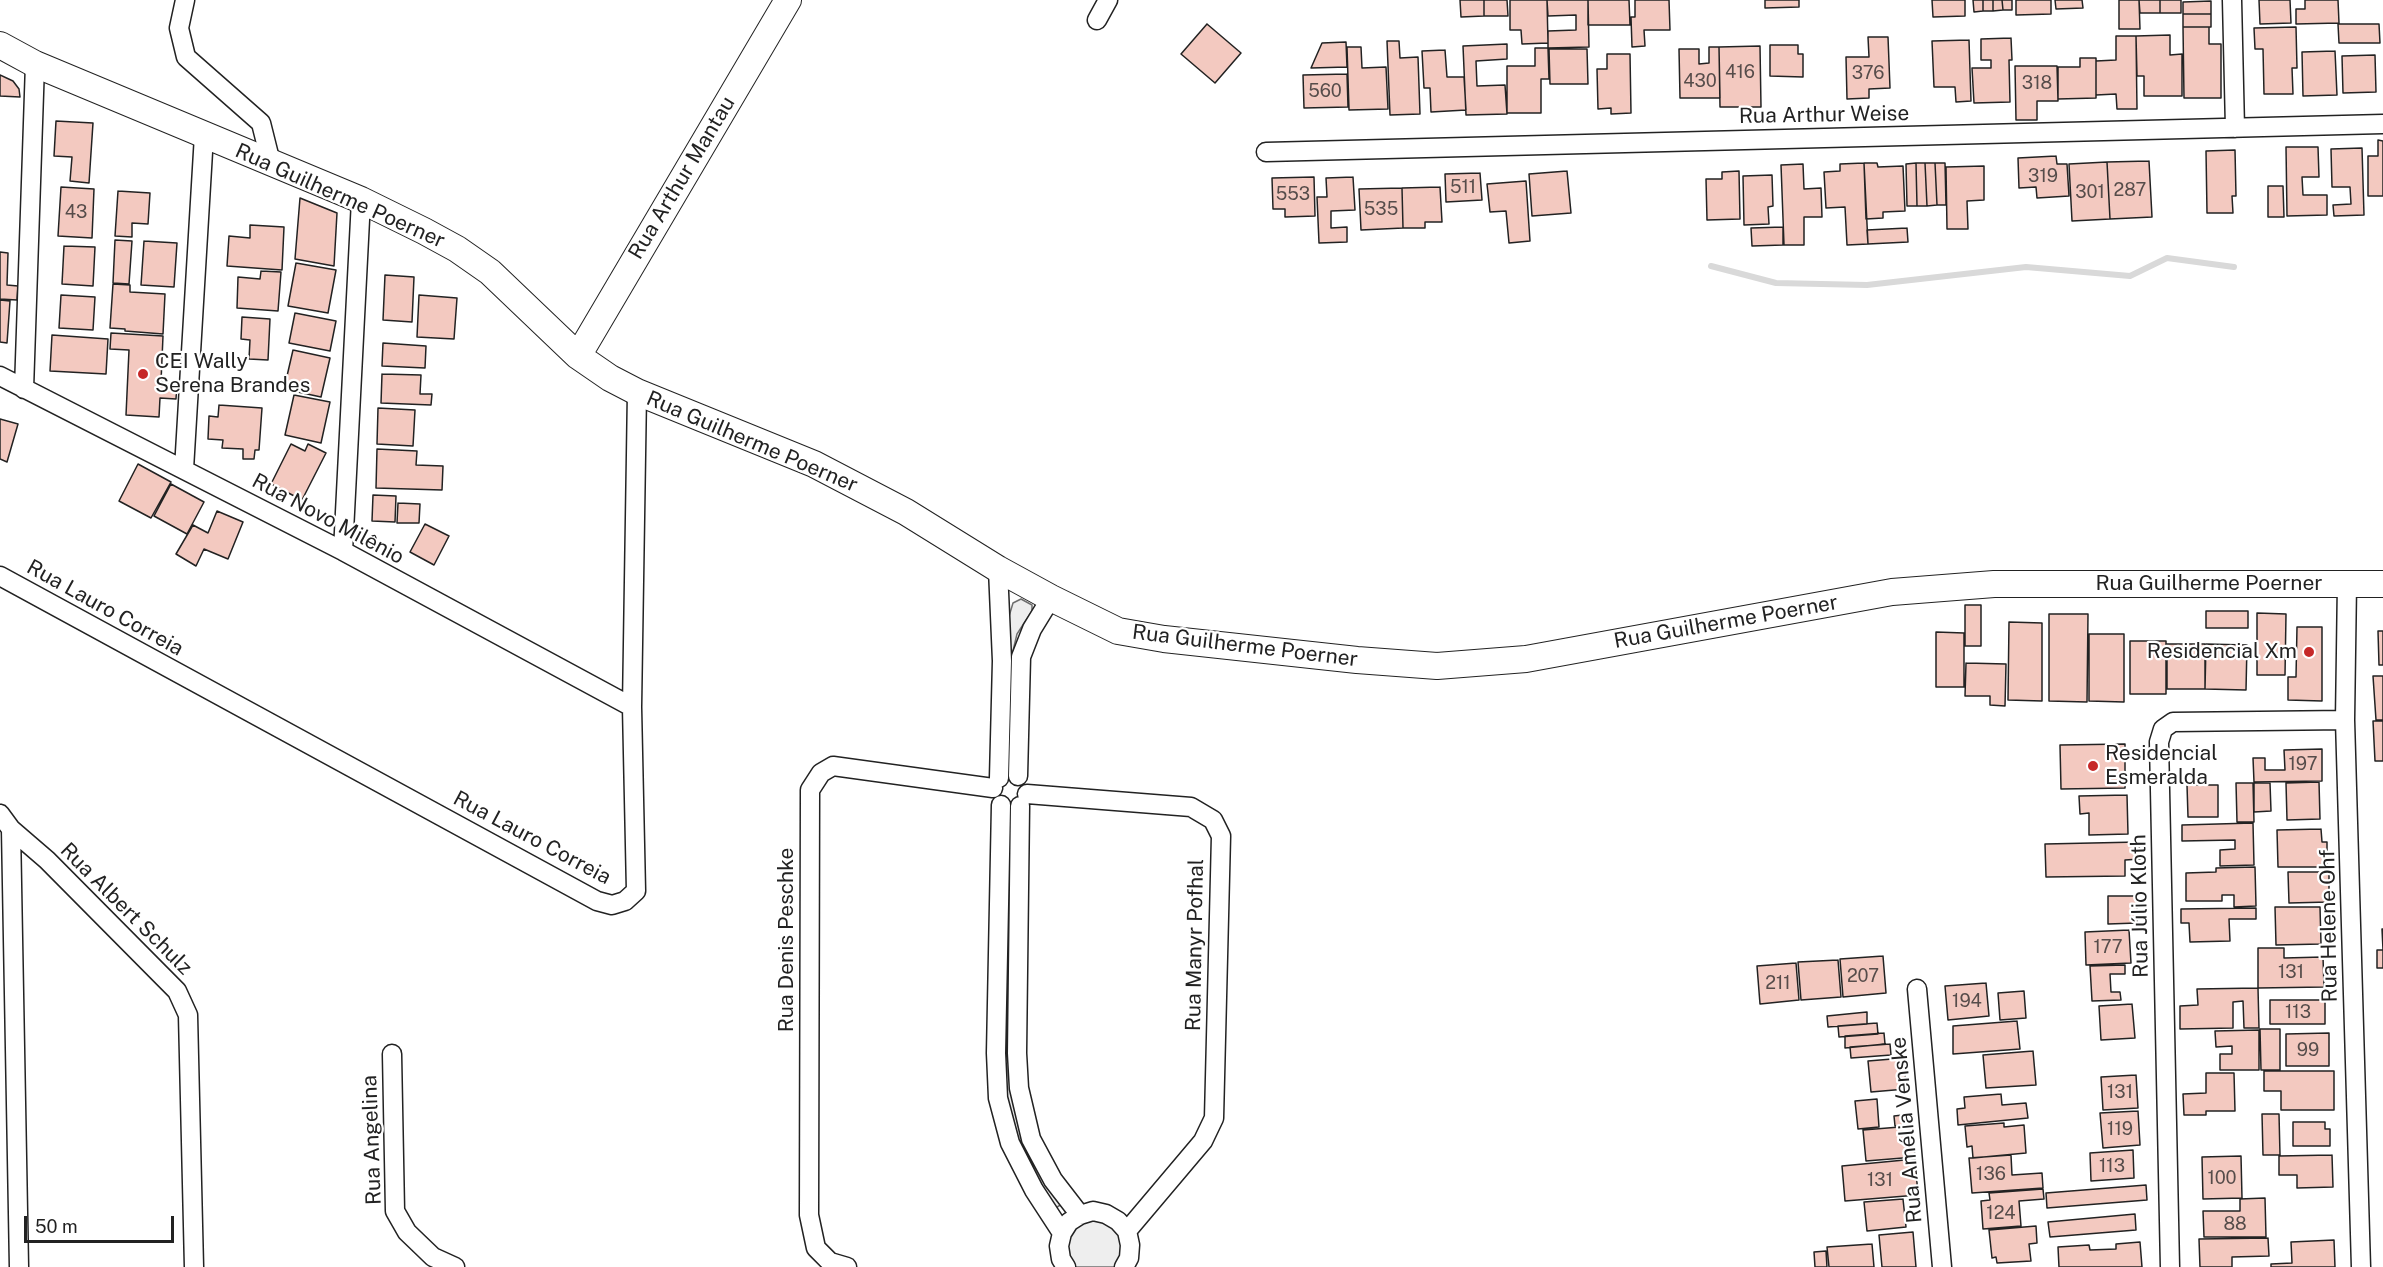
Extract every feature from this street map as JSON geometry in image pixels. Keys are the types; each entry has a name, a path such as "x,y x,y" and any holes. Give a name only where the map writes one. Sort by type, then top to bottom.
{"street":[{"path":"184,0 179,28 186,57 261,123 271,163"},
{"name":"Rua Arthur Mantau","path":"578,356 788,0"},
{"path":"1097,20 1108,0"},
{"path":"2232,0 2235,128"},
{"name":"Rua Guilherme Poerner","path":"0,45 35,64 362,200 457,249 490,272 578,356 610,378 637,392 814,464 906,512 998,569 1084,616 1118,631 1164,639 1437,666 1526,659 1892,592 1994,584 2383,584"},
{"path":"24,389 35,64"},
{"name":"Rua Arthur Weise","path":"1266,152 2383,124"},
{"path":"184,469 204,135"},
{"path":"343,551 362,200"},
{"name":"Rua Novo Milênio","path":"0,376 343,551 632,707"},
{"name":"Rua Lauro Correia","path":"0,576 597,901 612,905 625,901 636,891 632,707 637,392"},
{"path":"998,569 1002,661 1003,787 996,1053 998,1098 1010,1143 1034,1190 1062,1233"},
{"name":"Rua Helene Ohf","path":"2347,583 2345,720 2361,1267"},
{"path":"1003,787 1021,657 1032,628 1051,598"},
{"name":"Rua Júlio Kloth","path":"2170,1267 2159,753 2159,742 2163,729 2173,722 2345,720"},
{"name":"Rua Denis Peschke","path":"847,1267 830,1262 816,1248 809,1215 810,790 821,773 833,766 1003,787"},
{"path":"1003,787 1023,781 1017,1053 1019,1088 1031,1139 1053,1180 1080,1215"},
{"name":"Rua Manyr Pofhal","path":"1003,787 1007,808 1024,800 1191,807 1213,820 1221,836 1214,1118 1203,1141 1126,1231"},
{"name":"Rua Albert Schulz","path":"0,814 11,830 47,860 177,991 188,1015 194,1267"},
{"path":"11,830 19,1267"},
{"name":"Rua Amélia Venske","path":"1917,989 1942,1267"},
{"name":"Rua Angelina","path":"392,1054 395,1211 406,1232 433,1257 455,1267"},
{"path":"1066,1267 1061,1259 1059,1246 1062,1233 1070,1222 1080,1215 1093,1212 1106,1214 1118,1221 1126,1231 1130,1245 1129,1258 1124,1267"}],"shaded area":[{"path":"1021,599 1032,605 1032,611 1017,634 1012,655 1012,761 1010,762 1007,760 1007,623 1013,603"},
{"path":"1011,815 1013,817 1011,1076 1062,1204 1054,1209 1013,1126 1002,1078 1007,817"},
{"path":"1095,1219 1115,1226 1124,1246 1117,1267 1074,1267 1068,1257 1069,1236 1075,1227 1084,1221"}],"building":[{"path":"1460,0 1484,0 1484,16 1461,17"},
{"path":"1484,0 1507,0 1508,16 1484,16"},
{"path":"1510,0 1547,0 1548,43 1522,44 1521,30 1510,30"},
{"path":"1547,0 1588,0 1589,47 1548,48 1548,31 1576,30 1576,15 1548,16"},
{"path":"1588,0 1629,0 1630,25 1588,25"},
{"path":"1635,0 1669,0 1670,30 1644,30 1645,46 1632,47 1631,17 1635,17"},
{"path":"1765,0 1799,0 1799,7 1765,8"},
{"path":"1932,0 1965,0 1965,16 1933,17"},
{"path":"1973,0 1983,0 1983,11 1974,12"},
{"path":"1983,0 1993,0 1993,11 1983,11"},
{"path":"1993,0 2002,0 2003,10 1993,11"},
{"path":"2002,0 2012,0 2012,10 2003,10"},
{"path":"2016,0 2051,0 2051,14 2016,15"},
{"path":"2055,0 2082,0 2083,8 2056,9"},
{"path":"2119,0 2139,0 2140,29 2119,29"},
{"path":"2139,0 2160,0 2160,13 2140,13"},
{"path":"2160,0 2181,0 2181,13 2160,13"},
{"path":"2259,0 2290,0 2291,23 2260,24"},
{"path":"2305,0 2338,0 2339,23 2296,24 2296,9 2305,9"},
{"path":"2211,1 2211,14 2183,14 2183,2"},
{"path":"2183,14 2211,14 2211,27 2183,27"},
{"path":"1207,24 1241,53 1215,83 1181,54"},
{"path":"2338,24 2379,24 2380,43 2339,43"},
{"path":"2183,27 2209,27 2209,44 2221,44 2221,98 2184,98"},
{"path":"2296,27 2297,68 2292,68 2293,94 2264,94 2263,49 2255,49 2254,28"},
{"path":"2170,35 2170,55 2182,54 2182,96 2144,96 2144,76 2137,76 2136,36"},
{"path":"2116,36 2136,36 2137,109 2117,109 2116,94 2096,95 2096,61 2116,60"},
{"path":"1868,37 1888,37 1890,88 1869,89 1869,98 1847,99 1846,57 1869,57"},
{"path":"2011,38 2010,102 1974,103 1972,68 1991,68 1991,60 1981,60 1981,39"},
{"path":"1969,40 1971,101 1956,102 1955,87 1934,87 1932,41"},
{"path":"1387,41 1399,41 1400,58 1418,57 1420,114 1390,115"},
{"path":"1346,42 1347,67 1311,68 1322,43"},
{"path":"1507,44 1507,59 1476,61 1477,86 1505,85 1507,114 1466,115 1463,46"},
{"path":"1770,45 1798,45 1798,54 1803,54 1803,77 1770,76"},
{"path":"1760,46 1761,107 1720,107 1719,47"},
{"path":"1347,47 1361,47 1362,68 1386,67 1388,109 1349,110"},
{"path":"1709,47 1719,47 1720,98 1680,98 1679,49 1699,49 1699,64 1709,63"},
{"path":"1535,48 1548,48 1549,79 1541,79 1541,113 1507,113 1507,66 1535,66"},
{"path":"1549,49 1587,49 1588,84 1550,84"},
{"path":"1445,50 1447,77 1464,77 1466,110 1431,112 1430,88 1424,88 1422,51"},
{"path":"2335,51 2337,95 2303,96 2302,52"},
{"path":"1607,54 1630,54 1631,113 1611,114 1611,108 1598,109 1597,69 1607,69"},
{"path":"2375,55 2376,92 2343,93 2342,56"},
{"path":"2080,58 2096,58 2096,98 2058,99 2058,67 2080,67"},
{"path":"2015,66 2057,66 2058,101 2037,101 2037,120 2016,120"},
{"path":"1347,74 1348,107 1304,108 1303,75"},
{"path":"0,75 13,81 19,89 20,97 0,96"},
{"path":"56,121 93,123 89,183 70,181 72,157 54,156"},
{"path":"2378,140 2383,141 2383,196 2368,196 2368,156 2378,156"},
{"path":"2286,147 2318,147 2319,177 2302,177 2303,195 2327,195 2327,215 2287,216"},
{"path":"2362,148 2364,215 2334,216 2333,205 2351,204 2350,187 2332,187 2331,149"},
{"path":"2235,150 2236,196 2232,196 2233,213 2207,213 2206,151"},
{"path":"2056,156 2057,164 2067,164 2069,196 2037,198 2036,187 2019,188 2018,158"},
{"path":"2149,161 2152,217 2110,219 2107,162"},
{"path":"2107,162 2110,219 2072,221 2069,164"},
{"path":"1864,163 1868,244 1847,245 1845,207 1826,208 1824,172 1840,171 1840,164"},
{"path":"1864,163 1877,163 1878,167 1903,166 1905,211 1883,212 1883,218 1866,219"},
{"path":"1916,163 1925,163 1927,206 1917,206"},
{"path":"1916,163 1917,206 1907,206 1906,164"},
{"path":"1925,163 1935,163 1937,205 1927,206"},
{"path":"1935,163 1945,163 1946,205 1937,205"},
{"path":"1803,164 1804,189 1821,188 1822,217 1804,217 1804,245 1784,245 1781,165"},
{"path":"1984,166 1984,200 1967,201 1968,229 1947,229 1946,167"},
{"path":"1567,171 1571,213 1532,216 1529,174"},
{"path":"1739,171 1740,219 1707,220 1706,179 1722,179 1722,172"},
{"path":"1480,173 1482,200 1446,202 1445,174"},
{"path":"1772,175 1773,206 1768,207 1769,224 1744,225 1743,176"},
{"path":"1314,177 1315,216 1285,217 1285,209 1273,209 1272,178"},
{"path":"1353,177 1355,210 1331,211 1331,228 1347,227 1347,242 1319,243 1317,197 1327,197 1326,178"},
{"path":"1526,181 1530,241 1509,243 1506,211 1490,212 1487,184"},
{"path":"2268,186 2283,186 2284,217 2268,217"},
{"path":"61,187 94,189 92,238 58,236"},
{"path":"1440,187 1442,222 1425,222 1425,228 1403,228 1402,188"},
{"path":"1402,188 1403,228 1361,230 1359,189"},
{"path":"118,191 150,193 148,224 132,223 132,237 115,236"},
{"path":"300,198 337,213 334,266 295,259"},
{"path":"250,225 284,227 282,270 227,266 229,236 250,238"},
{"path":"1783,227 1783,245 1752,246 1751,228"},
{"path":"1907,228 1908,242 1868,244 1867,230"},
{"path":"115,240 132,241 129,284 113,283"},
{"path":"144,241 177,243 174,287 141,285"},
{"path":"64,246 95,247 93,286 62,284"},
{"path":"0,252 8,253 7,285 18,286 17,300 0,299"},
{"path":"296,263 336,270 328,313 288,306"},
{"path":"261,271 281,272 278,311 237,308 238,277 260,279"},
{"path":"385,275 414,277 412,322 383,320"},
{"path":"113,284 130,285 130,292 165,294 163,334 110,328"},
{"path":"61,295 95,297 93,330 59,328"},
{"path":"419,295 457,298 454,339 417,337"},
{"path":"0,300 10,301 7,343 0,342"},
{"path":"295,313 336,321 330,351 289,343"},
{"path":"242,317 270,319 268,360 249,359 250,340 241,339"},
{"path":"111,333 163,336 161,382 177,383 176,399 160,398 159,417 126,415 129,350 110,349"},
{"path":"52,335 108,339 106,374 50,371"},
{"path":"383,343 426,346 425,368 382,366"},
{"path":"293,350 330,358 321,397 284,389"},
{"path":"382,374 421,375 420,394 432,394 431,405 381,403"},
{"path":"294,395 330,402 321,443 285,435"},
{"path":"219,405 262,408 259,450 255,450 254,459 243,459 243,449 222,448 223,440 208,439 209,416 218,417"},
{"path":"378,408 415,410 413,446 377,444"},
{"path":"0,419 18,424 7,462 0,459"},
{"path":"291,444 305,451 308,444 326,453 302,500 271,484"},
{"path":"377,449 417,451 416,465 443,466 442,490 376,488"},
{"path":"138,464 171,482 151,518 119,501"},
{"path":"171,484 204,502 187,534 154,516"},
{"path":"373,495 396,496 395,522 372,521"},
{"path":"398,503 420,504 419,523 397,523"},
{"path":"217,511 243,522 228,559 204,549 196,566 176,554 193,525 208,533"},
{"path":"425,524 449,536 434,565 410,552"},
{"path":"1965,605 1981,605 1981,646 1965,646"},
{"path":"2206,611 2248,611 2248,628 2206,628"},
{"path":"2257,613 2286,614 2285,675 2257,675"},
{"path":"2049,614 2088,614 2087,702 2049,701"},
{"path":"2009,622 2042,623 2042,701 2008,700"},
{"name":"Residencial Xm","path":"2297,627 2322,627 2322,701 2288,700 2288,677 2296,677"},
{"path":"2378,631 2383,631 2383,665 2379,665"},
{"path":"1936,632 1964,633 1964,687 1936,687"},
{"path":"2089,634 2124,634 2124,702 2089,701"},
{"path":"2130,641 2166,641 2166,694 2130,694"},
{"path":"2167,644 2205,644 2205,689 2167,689"},
{"path":"2206,644 2247,645 2246,690 2205,689"},
{"path":"1966,663 2006,664 2005,706 1990,705 1990,696 1965,696"},
{"path":"2373,676 2383,676 2383,720 2376,720"},
{"path":"2373,721 2383,721 2383,761 2375,761"},
{"name":"Residencial Esmeralda","path":"2125,744 2125,788 2061,789 2060,745"},
{"path":"2322,749 2322,781 2254,782 2253,758 2265,758 2265,770 2285,770 2284,750"},
{"path":"2319,782 2320,819 2287,820 2286,783"},
{"path":"2236,783 2253,783 2254,822 2237,822"},
{"path":"2254,783 2270,783 2271,811 2254,812"},
{"path":"2187,785 2218,785 2218,817 2188,817"},
{"path":"2127,795 2128,834 2089,835 2089,813 2080,814 2079,796"},
{"path":"2253,823 2254,865 2220,866 2220,850 2235,849 2235,840 2182,841 2182,825"},
{"path":"2321,829 2322,842 2327,842 2327,867 2278,867 2277,830"},
{"path":"2139,842 2140,859 2125,860 2125,876 2046,877 2045,844"},
{"path":"2255,867 2256,906 2234,907 2234,895 2222,895 2222,901 2186,901 2186,873 2216,872 2216,868"},
{"path":"2288,872 2329,872 2329,902 2289,903"},
{"path":"2108,896 2137,896 2137,923 2108,924"},
{"path":"2275,907 2320,907 2321,944 2276,945"},
{"path":"2256,908 2256,919 2229,919 2230,941 2190,942 2189,923 2181,923 2181,909"},
{"path":"2129,930 2131,963 2086,965 2085,932"},
{"path":"2258,948 2284,948 2284,958 2323,957 2324,987 2258,988"},
{"path":"2377,950 2383,950 2383,968 2377,968"},
{"path":"1883,956 1886,993 1843,997 1840,959"},
{"path":"1838,960 1841,997 1801,1000 1798,962"},
{"path":"1796,963 1799,1000 1760,1004 1757,966"},
{"path":"2125,965 2125,974 2110,974 2111,992 2120,992 2121,1000 2092,1001 2090,966"},
{"path":"1986,983 1989,1016 1948,1020 1945,986"},
{"path":"2258,988 2259,1028 2244,1028 2243,1001 2233,1002 2233,1028 2180,1029 2180,1006 2198,1005 2197,989"},
{"path":"2024,991 2026,1018 2000,1020 1998,993"},
{"path":"2270,1000 2325,1000 2325,1024 2270,1024"},
{"path":"2132,1004 2135,1038 2101,1040 2099,1006"},
{"path":"1867,1012 1867,1024 1828,1027 1827,1016"},
{"path":"2017,1021 2020,1049 1953,1054 1953,1026"},
{"path":"1877,1023 1878,1034 1839,1037 1838,1026"},
{"path":"2260,1029 2280,1029 2280,1070 2261,1070"},
{"path":"2259,1030 2259,1070 2220,1070 2220,1054 2232,1054 2232,1046 2216,1047 2215,1031"},
{"path":"1884,1033 1885,1044 1845,1048 1845,1036"},
{"path":"2329,1033 2329,1066 2286,1066 2286,1034"},
{"path":"1890,1044 1891,1055 1851,1058 1850,1047"},
{"path":"2033,1051 2036,1085 1986,1088 1983,1055"},
{"path":"1904,1058 1906,1089 1871,1092 1868,1061"},
{"path":"2264,1071 2334,1071 2334,1110 2281,1110 2281,1091 2264,1091"},
{"path":"2206,1073 2234,1073 2235,1111 2206,1111 2206,1115 2184,1115 2183,1094 2206,1093"},
{"path":"2136,1075 2138,1108 2103,1110 2101,1077"},
{"path":"2001,1094 2002,1105 2026,1103 2028,1118 1958,1125 1957,1109 1965,1108 1964,1097"},
{"path":"1877,1099 1879,1127 1858,1129 1855,1101"},
{"path":"2138,1111 2140,1145 2103,1148 2100,1113"},
{"path":"1911,1114 1912,1125 1895,1126 1894,1116"},
{"path":"2262,1114 2279,1114 2280,1155 2263,1155"},
{"path":"2293,1122 2325,1122 2325,1129 2330,1129 2330,1146 2293,1146"},
{"path":"2004,1123 2004,1127 2024,1125 2026,1153 1973,1158 1972,1146 1967,1147 1965,1126"},
{"path":"1912,1126 1915,1157 1866,1161 1863,1130"},
{"path":"2133,1150 2134,1178 2091,1181 2090,1153"},
{"path":"2011,1155 2012,1175 2042,1173 2043,1188 1972,1193 1969,1158"},
{"path":"2332,1155 2333,1187 2297,1188 2297,1175 2279,1175 2279,1156"},
{"path":"2241,1156 2242,1198 2203,1199 2202,1157"},
{"path":"1915,1159 1918,1195 1845,1201 1842,1166"},
{"path":"2146,1185 2147,1200 2047,1208 2046,1193"},
{"path":"2043,1189 2044,1199 2019,1201 2021,1226 1983,1229 1981,1201 1990,1200 1989,1193"},
{"path":"2265,1198 2266,1237 2204,1237 2203,1211 2240,1211 2240,1199"},
{"path":"1903,1199 1906,1227 1867,1231 1864,1202"},
{"path":"2135,1214 2136,1230 2050,1237 2048,1222"},
{"path":"2036,1226 2037,1243 2029,1244 2031,1261 1997,1263 1996,1257 1992,1258 1989,1230"},
{"path":"1913,1232 1916,1267 1882,1267 1879,1235"},
{"path":"2268,1238 2269,1256 2232,1257 2232,1267 2200,1267 2199,1239"},
{"path":"2334,1240 2335,1267 2271,1267 2271,1264 2292,1263 2291,1242"},
{"path":"2140,1242 2142,1267 2059,1267 2058,1247 2089,1245 2090,1250 2116,1249 2116,1244"},
{"path":"1872,1244 1874,1267 1829,1267 1827,1247"},
{"path":"1826,1251 1827,1267 1815,1267 1814,1252"}],"waterway":[{"path":"1711,266 1776,283 1867,285 2026,267 2130,276 2167,258 2234,267"}],"place":[{"name":"CEI Wally Serena Brandes","path":"143,374"},
{"name":"Residencial Xm","path":"2309,652"},
{"name":"Residencial Esmeralda","path":"2093,766"}]}
